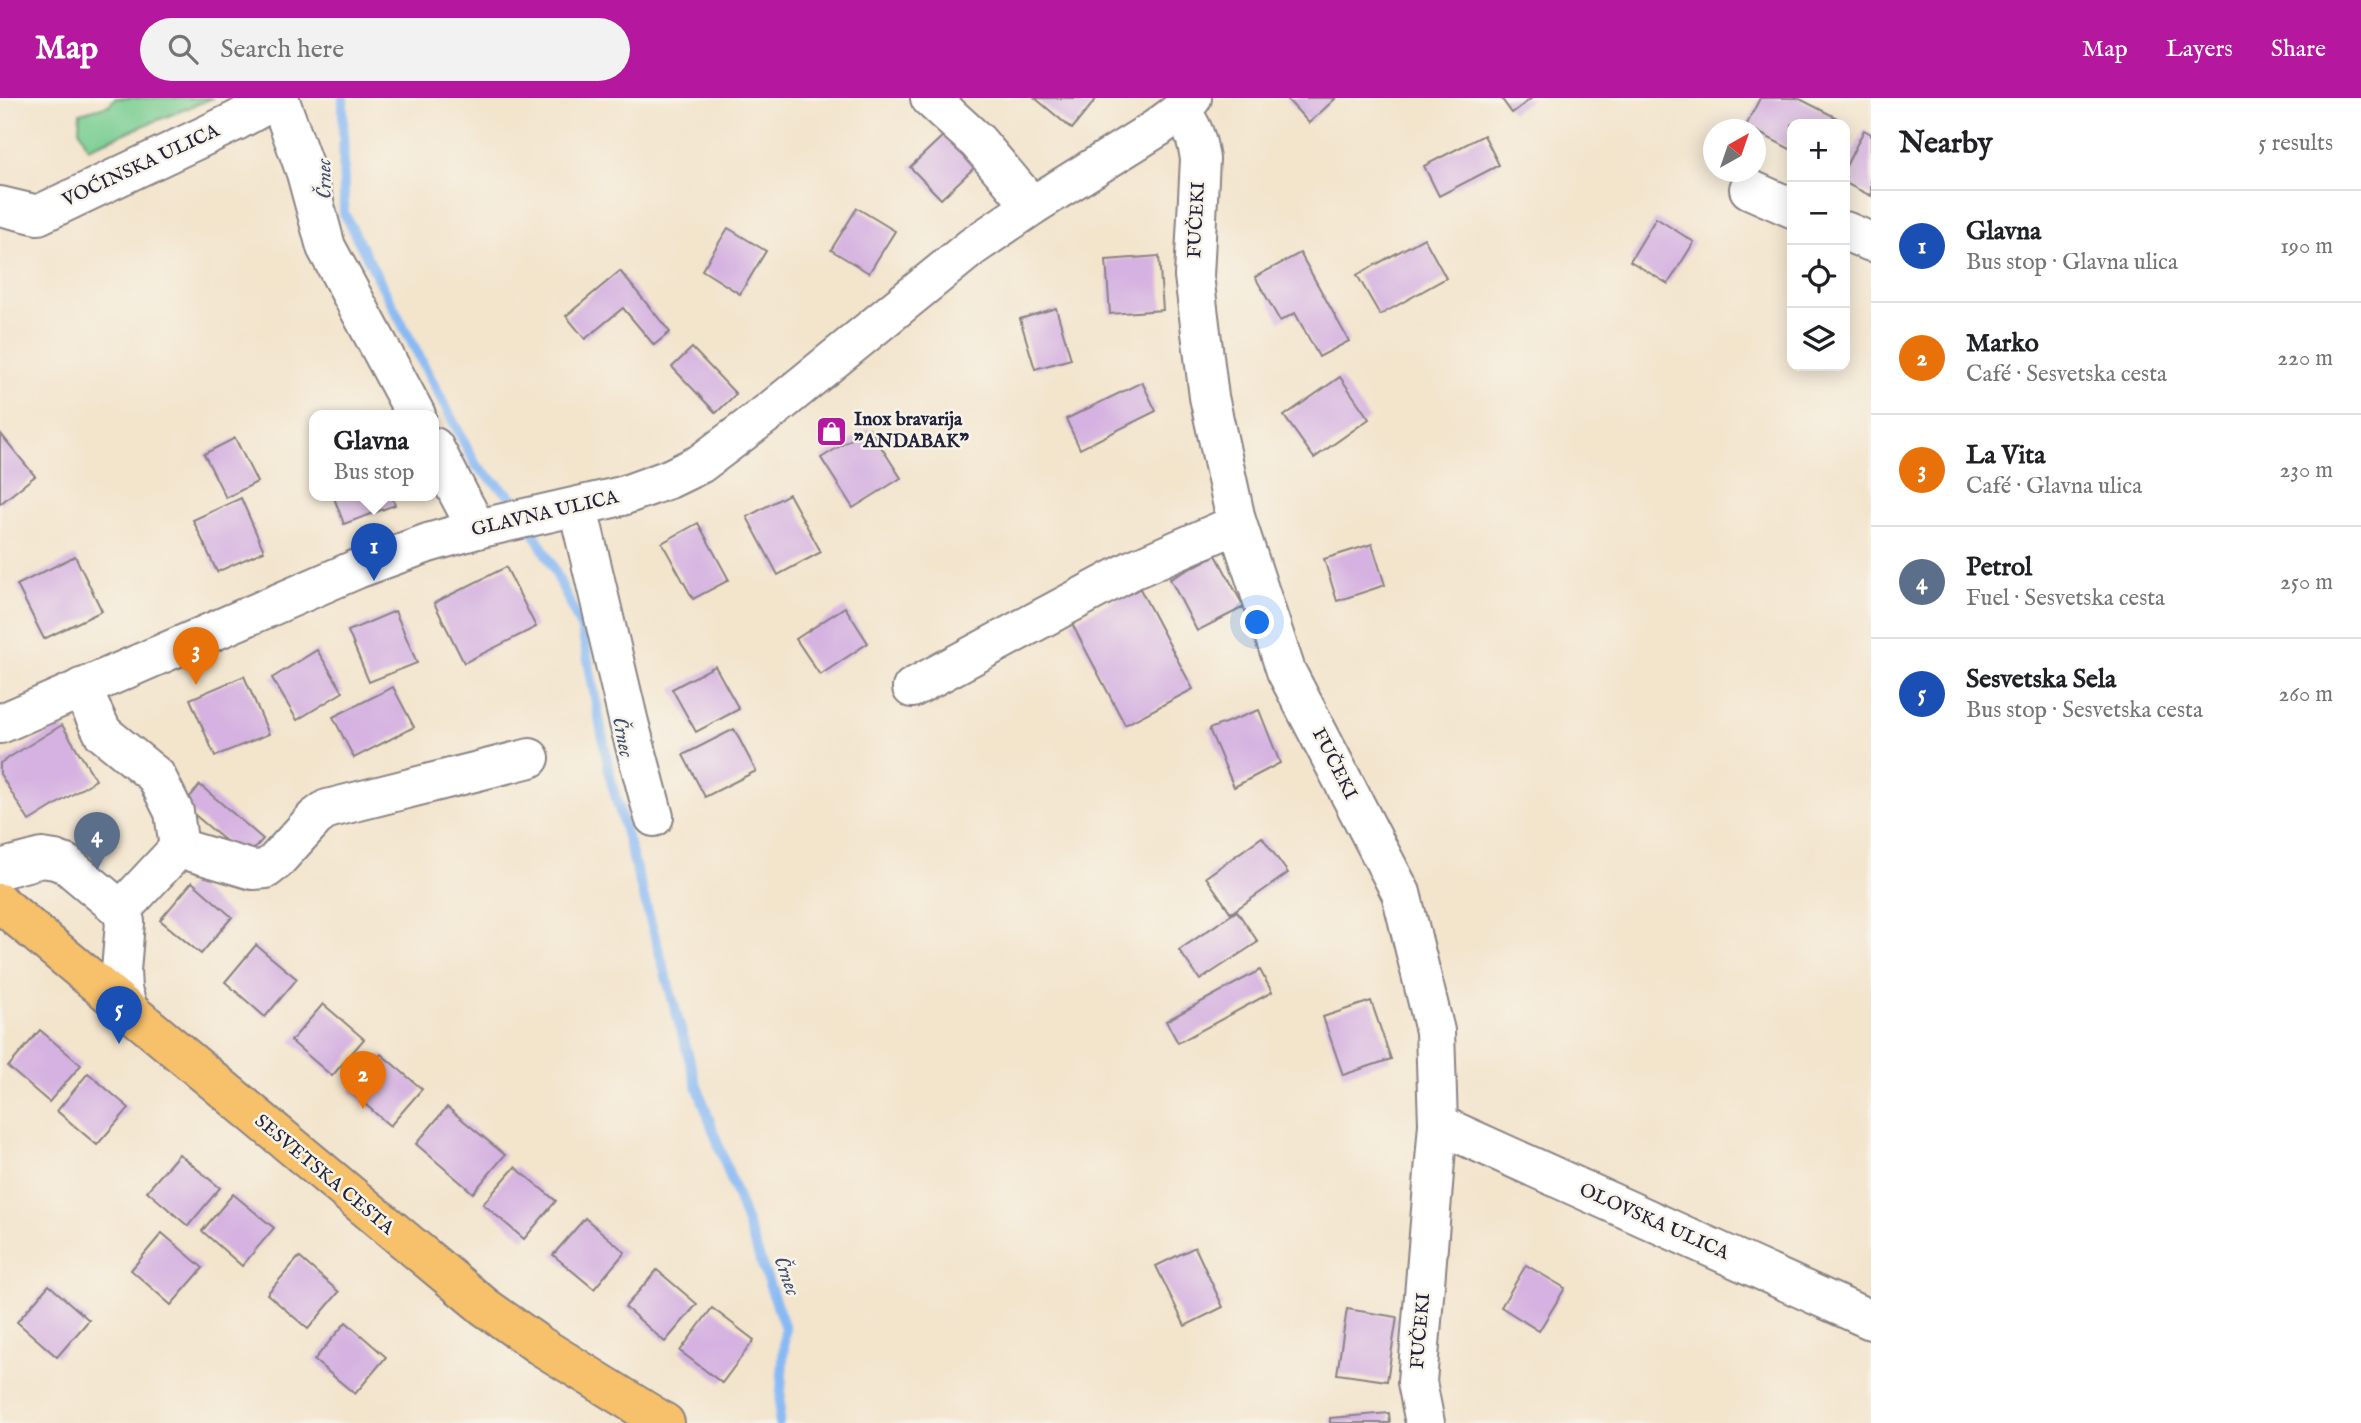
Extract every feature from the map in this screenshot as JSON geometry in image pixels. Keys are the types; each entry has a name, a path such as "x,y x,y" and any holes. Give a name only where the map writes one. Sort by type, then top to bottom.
{"main road":[{"name":"SESVETSKA CESTA","path":"0,903 485,1307 539,1345 665,1423"}],"street":[{"name":"VOĆINSKA ULICA","path":"0,206 38,215 236,121 278,98 306,173 326,247 413,410"},
{"path":"930,98 978,142 1032,206"},
{"name":"GLAVNA ULICA","path":"0,724 357,569 428,543 492,525 622,496 655,485 700,464 773,409 972,247 1140,139 1186,104"},
{"name":"FUČEKI","path":"1186,104 1200,159 1194,276 1209,397 1237,524 1286,671 1401,893 1435,1031 1438,1124 1417,1382 1425,1423"},
{"path":"1749,189 1787,206"},
{"path":"1850,233 1871,242"},
{"path":"439,455 492,525"},
{"path":"562,510 629,723 654,817"},
{"path":"912,688 1132,570 1237,524"},
{"path":"82,688 103,733 156,776 174,812 179,848"},
{"path":"179,848 253,870 266,869 327,809 530,758"},
{"path":"121,909 179,848"},
{"path":"0,869 42,859 55,860 66,864 121,909 124,922 122,990 129,1011"},
{"name":"OLOVSKA ULICA","path":"1438,1124 1871,1320"}],"green space":[{"path":"115,98 213,98 88,148 79,129 80,113 109,105"}],"building":[{"path":"1035,98 1097,98 1072,129"},
{"path":"1286,98 1336,98 1309,123"},
{"path":"1501,98 1532,98 1512,113"},
{"path":"1760,98 1798,98 1839,119 1787,119 1787,147 1766,136 1766,119 1750,119"},
{"path":"1864,130 1871,134 1871,196 1850,186 1850,158"},
{"path":"946,133 977,165 941,199 910,167"},
{"path":"1484,135 1499,165 1439,196 1424,166"},
{"path":"857,208 895,231 869,273 831,250"},
{"path":"1656,218 1694,242 1668,284 1630,261"},
{"path":"728,228 766,251 740,294 702,270"},
{"path":"1424,238 1446,278 1380,315 1357,275"},
{"path":"1300,253 1349,341 1319,357 1295,313 1280,321 1255,277"},
{"path":"1159,256 1163,310 1110,314 1106,260"},
{"path":"620,271 670,332 654,345 623,308 585,339 566,316"},
{"path":"1056,308 1071,359 1035,369 1020,319"},
{"path":"692,348 736,394 716,413 672,367"},
{"path":"1340,377 1369,419 1314,458 1284,416"},
{"path":"1142,382 1156,411 1080,449 1066,419"},
{"path":"869,428 901,478 853,508 821,458"},
{"path":"0,433 35,476 0,504"},
{"path":"235,438 257,482 226,498 204,454"},
{"path":"789,494 821,552 778,575 747,517"},
{"path":"241,498 264,551 217,572 193,520"},
{"path":"335,501 393,501 395,505 344,524"},
{"path":"698,523 729,580 693,599 662,543"},
{"path":"1372,544 1385,585 1337,601 1324,559"},
{"path":"1216,555 1244,607 1197,631 1170,579"},
{"path":"75,556 102,611 44,639 17,585"},
{"path":"506,567 536,627 464,663 434,603"},
{"path":"1139,587 1193,689 1125,725 1071,622"},
{"path":"845,607 868,643 820,675 796,639"},
{"path":"395,611 417,663 369,682 348,631"},
{"path":"317,650 343,692 297,720 272,678"},
{"path":"715,666 739,709 696,732 672,689"},
{"path":"244,676 269,734 215,756 190,699"},
{"path":"393,687 414,727 354,758 333,717"},
{"path":"1259,710 1280,763 1234,787 1209,729"},
{"path":"62,725 96,780 29,821 0,774 0,763"},
{"path":"734,729 756,771 705,797 683,755"},
{"path":"200,785 263,839 246,858 183,805"},
{"path":"1262,837 1288,873 1231,913 1206,877"},
{"path":"192,882 232,917 201,954 160,920"},
{"path":"1237,911 1258,942 1200,980 1179,950"},
{"path":"256,945 297,979 265,1017 225,982"},
{"path":"1260,970 1272,992 1178,1043 1166,1021"},
{"path":"1371,1001 1391,1059 1343,1075 1323,1017"},
{"path":"323,1004 364,1039 332,1076 291,1041"},
{"path":"40,1030 81,1065 49,1102 8,1067"},
{"path":"381,1054 422,1089 390,1126 350,1091"},
{"path":"88,1073 129,1108 97,1145 57,1111"},
{"path":"447,1107 505,1155 473,1193 416,1144"},
{"path":"179,1154 220,1188 188,1226 147,1191"},
{"path":"515,1167 556,1201 524,1239 483,1204"},
{"path":"233,1194 274,1228 242,1266 202,1231"},
{"path":"585,1218 625,1252 594,1289 553,1255"},
{"path":"162,1233 203,1268 171,1305 131,1270"},
{"path":"1195,1247 1223,1307 1185,1326 1156,1266"},
{"path":"299,1257 339,1292 308,1329 267,1294"},
{"path":"1526,1265 1565,1288 1539,1331 1501,1307"},
{"path":"657,1270 697,1304 665,1342 625,1307"},
{"path":"49,1285 89,1320 57,1357 17,1322"},
{"path":"712,1308 754,1340 722,1383 680,1351"},
{"path":"1347,1309 1397,1317 1387,1381 1337,1374"},
{"path":"346,1322 386,1357 355,1394 314,1360"},
{"path":"1389,1413 1390,1423 1330,1423 1330,1418"}],"waterway":[{"name":"Črnec","path":"343,98 344,213 476,465 517,502 522,511"},
{"name":"Črnec","path":"529,524 582,629 611,780 696,1083 785,1328 779,1423"}],"place":[{"name":"Inox bravarija \"ANDABAK\"","path":"831,431"},
{"name":"Glavna","path":"374,581"},
{"name":"La Vita","path":"196,685"},
{"name":"Petrol","path":"97,870"},
{"name":"Sesvetska Sela","path":"119,1044"},
{"name":"Marko","path":"363,1109"}]}
